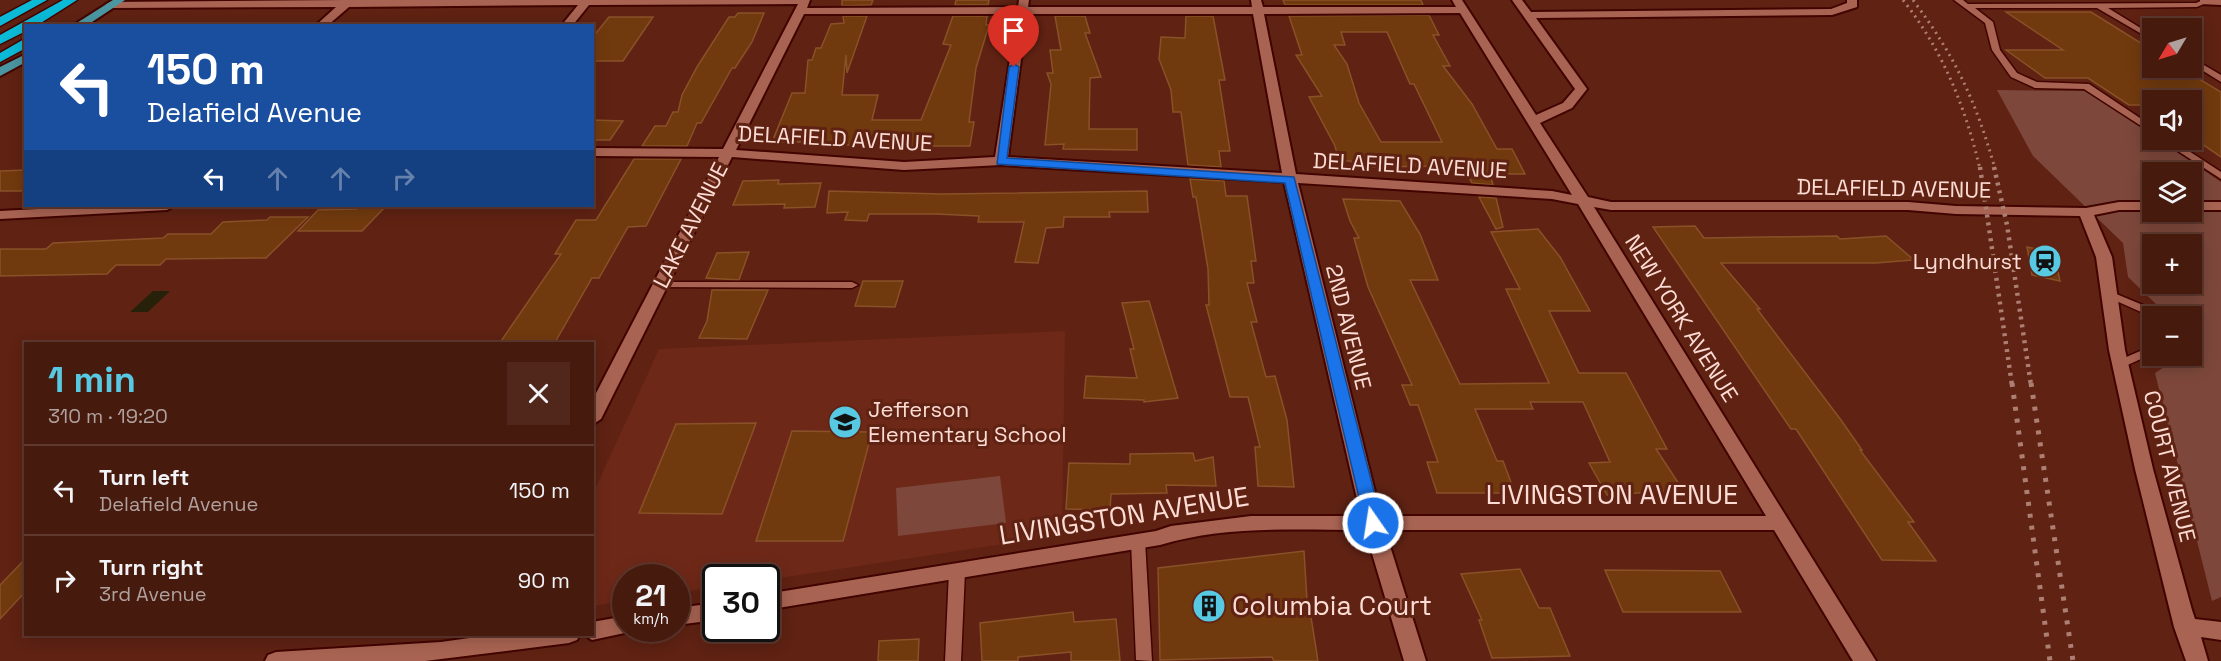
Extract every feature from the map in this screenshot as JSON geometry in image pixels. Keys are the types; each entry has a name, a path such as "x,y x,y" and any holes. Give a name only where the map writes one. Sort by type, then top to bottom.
{"highway":[{"path":"0,22 41,0"},
{"path":"43,21 71,0"},
{"path":"0,40 24,27"},
{"path":"0,58 24,43"}],"main road":[{"path":"80,24 115,3"},
{"path":"0,72 24,58"}],"street":[{"path":"1517,0 1581,89 1578,97 1567,107 1533,121"},
{"path":"1527,15 1833,12 1848,9 1852,5 1852,0"},
{"path":"568,24 587,1"},
{"path":"115,3 587,1 1023,6 1460,5"},
{"path":"322,24 348,2"},
{"path":"2200,4 2221,2"},
{"name":"LAKE AVENUE","path":"594,415 804,4"},
{"name":"2ND AVENUE","path":"1257,4 1290,179 1373,523 1415,661"},
{"name":"NEW YORK AVENUE","path":"1460,5 1582,199 1865,661"},
{"path":"1001,161 1023,6"},
{"name":"DELAFIELD AVENUE","path":"594,152 727,153 904,166 1001,161 1552,195 1611,206 1896,206 1956,210 2086,212 2119,206 2142,206"},
{"path":"2202,206 2221,206"},
{"path":"0,215 140,207"},
{"name":"COURT AVENUE","path":"2086,212 2104,256 2121,364 2144,469 2185,627 2197,661"},
{"name":"LIVINGSTON AVENUE","path":"780,600 1181,532 1251,523 1781,523"},
{"path":"594,631 612,627"},
{"path":"2185,627 2221,631"},
{"path":"276,661 479,648 556,636"}],"lane":[{"path":"1958,0 1989,22 1996,50 2014,75 2035,85 2086,86 2142,123"},
{"path":"2187,0 2200,4"},
{"path":"1966,6 2200,4"},
{"path":"2099,6 2142,32"},
{"path":"2202,67 2221,79"},
{"path":"2181,150 2221,176"},
{"path":"660,285 852,285"},
{"path":"2109,294 2142,308"},
{"path":"2121,364 2142,355"},
{"path":"1138,541 1144,660"},
{"path":"953,661 957,571"}],"shaded area":[{"path":"1997,90 2088,91 2142,128 2142,150 2174,150 2191,162 2142,162 2142,222 2202,222 2202,169 2221,182 2221,597 2212,601 2155,373 2166,366 2202,366 2202,306 2158,306 2146,294 2202,294 2202,234 2142,234 2142,291 2128,277 2123,243 2033,156"},
{"path":"153,291 170,291 148,312 130,312"},
{"name":"Jefferson Elementary School","path":"1065,331 1062,535 780,578 780,564 702,564 702,589 690,591 690,564 612,564 612,603 594,606 594,492 659,349"},
{"path":"1000,476 1006,523 898,536 896,488"}],"building":[{"path":"842,0 873,0 871,5 842,6"},
{"path":"956,0 989,0 988,5 955,5"},
{"path":"1283,0 1421,0 1423,5 1285,5"},
{"path":"2006,12 2091,12 2142,44 2142,78 2198,78 2221,92 2221,157 2202,144 2202,90 2142,90 2142,105 2129,105 2088,78 2045,78 2006,50 2063,50"},
{"path":"738,13 764,13 752,42 735,68 732,68 701,123 697,123 687,146 642,146 655,126 666,126 673,112 678,112 682,95 697,67 729,17 735,17"},
{"path":"1429,15 1439,35 1433,35 1450,66 1443,66 1472,104 1497,149 1512,149 1525,174 1490,174 1493,185 1472,183 1463,166 1353,167 1351,161 1339,161 1335,146 1309,97 1322,96 1296,55 1302,55 1289,16","holes":["1341,32 1387,32 1410,84 1414,84 1442,142 1381,142 1359,103 1347,64 1334,45 1345,45"]},
{"path":"843,16 867,16 847,73 846,55 842,95 878,95 872,120 921,120 951,45 943,44 953,16 987,16 986,25 989,25 976,68 969,122 974,122 970,146 895,146 889,145 890,142 850,145 826,144 827,142 772,142 792,93 805,93 808,60 812,60 816,48 821,48 831,24 844,23"},
{"path":"1055,16 1085,16 1090,33 1085,33 1101,77 1090,78 1089,129 1137,129 1137,150 1063,149 1064,144 1045,145 1051,84 1047,73 1053,73 1050,50 1061,50"},
{"path":"1186,16 1213,16 1225,80 1219,80 1230,151 1219,151 1221,167 1188,165 1181,112 1173,112 1171,90 1159,59 1161,37 1185,38"},
{"path":"609,17 653,17 623,61 594,61 594,36"},
{"path":"594,120 623,121 610,140 594,140"},
{"path":"634,159 681,159 646,226 628,227 599,278 592,278 555,342 500,342 561,254 555,254 576,220 596,220"},
{"path":"24,170 24,191 0,191 0,171"},
{"path":"1190,179 1224,181 1226,196 1247,196 1256,261 1251,261 1254,283 1247,283 1257,322 1251,322 1266,377 1275,376 1287,420 1294,487 1258,486 1255,447 1260,447 1248,397 1230,397 1206,305 1209,305 1208,269 1196,197 1193,197"},
{"path":"779,180 778,184 821,183 815,207 784,208 785,204 733,205 743,181"},
{"path":"829,191 942,194 1147,191 1148,212 1109,212 1110,217 1064,217 1063,227 1046,228 1038,263 1015,262 1024,222 978,222 979,216 936,214 869,214 867,221 845,220 848,212 827,213"},
{"path":"1479,197 1496,198 1503,227 1496,229"},
{"path":"1343,199 1400,201 1420,234 1438,280 1410,280 1460,384 1549,383 1506,289 1520,289 1491,232 1538,229 1560,257 1590,311 1549,311 1579,373 1626,373 1667,449 1656,449 1683,490 1607,495 1589,463 1610,462 1583,402 1530,402 1533,409 1475,409 1497,461 1503,461 1515,493 1437,493 1427,462 1438,462 1418,405 1410,405 1402,385 1412,385 1368,287 1354,238 1359,238 1350,221"},
{"path":"359,207 385,207 362,231 298,231 318,210 357,209"},
{"path":"270,217 308,217 266,258 166,259 160,265 116,265 107,274 0,276 0,249 46,249 53,243 163,238 168,234 211,234 223,222 267,220"},
{"path":"1695,226 1704,238 1837,236 1840,239 1886,236 1914,260 1876,263 1721,263 1760,309 1757,309 1841,420 1862,450 1860,450 1914,522 1908,522 1936,561 1882,560 1796,429 1791,429 1653,227"},
{"path":"2027,247 2054,253 2060,281 2032,275"},
{"path":"749,252 739,280 706,278 717,253"},
{"path":"863,281 903,281 895,307 855,306"},
{"path":"712,290 768,290 747,339 699,338 707,321"},
{"path":"1149,301 1178,398 1144,402 1144,400 1084,398 1086,376 1137,378 1130,349 1134,349 1122,303"},
{"path":"756,423 722,514 639,513 676,424"},
{"path":"792,431 872,432 843,541 756,541"},
{"path":"1193,453 1195,461 1213,457 1216,486 1166,485 1167,493 1111,494 1110,510 1066,509 1069,463 1130,464 1130,454"},
{"name":"Columbia Court","path":"1304,551 1308,617 1311,617 1318,661 1274,661 1272,657 1160,660 1158,568"},
{"path":"24,560 24,593 0,619 0,585"},
{"path":"1520,569 1539,608 1550,608 1570,656 1492,658 1479,620 1482,620 1461,574"},
{"path":"1605,570 1720,571 1741,612 1623,612"},
{"path":"1073,612 1074,622 1116,619 1120,661 1071,661 1071,652 1018,657 1018,661 982,661 980,623"},
{"path":"919,639 918,661 878,661 879,641"}],"railway":[{"path":"1903,0 1930,39 1951,80 1960,101 1980,169"},
{"path":"1913,0 1941,40 1963,80 1995,169"},
{"path":"1980,167 2012,385"},
{"path":"1994,167 2007,225 2031,385"},
{"path":"2012,383 2050,661"},
{"path":"2031,383 2073,661"}],"place":[{"name":"Lyndhurst","path":"2045,261"},
{"name":"Jefferson Elementary School","path":"845,422"},
{"name":"Columbia Court","path":"1209,606"}],"route":[{"path":"1014,67 1001,161 1290,179 1373,523"}]}
